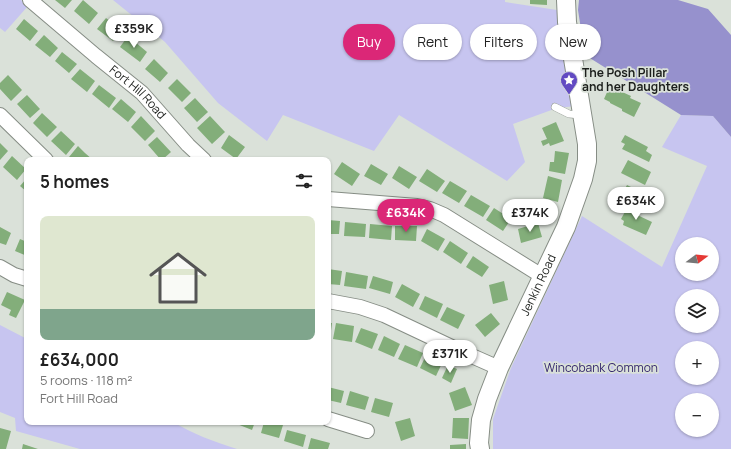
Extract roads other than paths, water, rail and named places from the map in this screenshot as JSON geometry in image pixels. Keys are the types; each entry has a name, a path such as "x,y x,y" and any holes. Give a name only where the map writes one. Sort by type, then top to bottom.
{"street":[{"name":"Fort Hill Road","path":"30,0 96,56 142,92 201,157"},
{"name":"Jenkin Road","path":"480,449 479,443 481,420 487,399 542,276 566,227 583,179 587,161 587,144 567,22 566,0"},
{"path":"0,115 43,157"},
{"path":"331,199 417,206 430,209 444,215 542,276"},
{"path":"0,268 24,278"},
{"path":"331,302 360,307 384,315 500,368"},
{"path":"331,421 367,431"}],"lane":[{"path":"555,107 569,114 582,115"}],"place":[{"name":"The Posh Pillar and her Daughters","path":"569,95"}],"park label":[{"name":"Wincobank Common","path":"601,368"}]}
